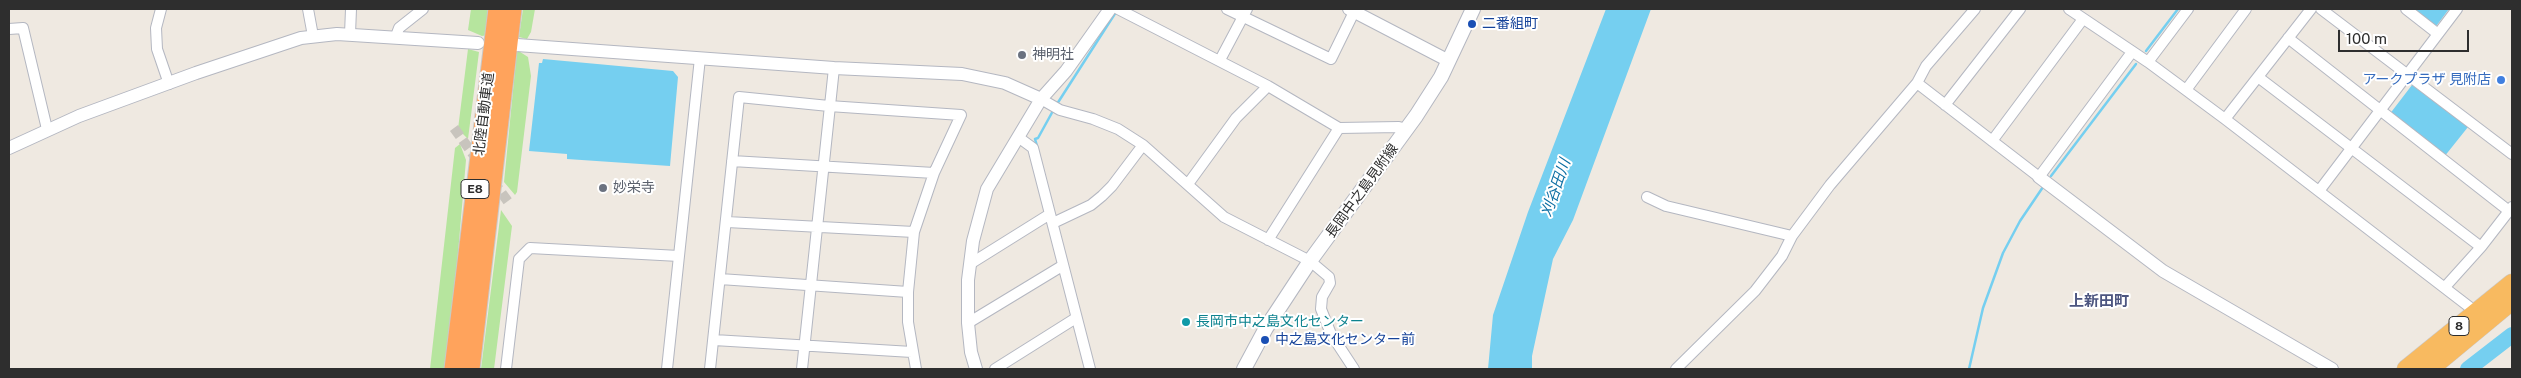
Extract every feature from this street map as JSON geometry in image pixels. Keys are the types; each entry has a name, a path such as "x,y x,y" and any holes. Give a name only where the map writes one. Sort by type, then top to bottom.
{"highway":[{"name":"北陸自動車道","path":"454,369 498,9"},
{"name":"北陸自動車道","path":"470,369 512,9"},
{"name":"8","path":"2406,369 2512,283"},
{"name":"8","path":"2430,369 2512,302"}],"main road":[{"name":"長岡中之島見附線","path":"1244,369 1266,328 1310,261 1407,129 1449,61 1473,9"}],"street":[{"path":"161,9 156,28 157,49 169,84"},
{"path":"308,9 313,36"},
{"path":"350,34 351,9"},
{"path":"396,36 399,28 423,9"},
{"path":"976,369 971,352 968,323 970,264 973,241 987,189 1042,99 1066,70 1110,9"},
{"path":"1118,9 1220,60 1339,128 1398,127 1407,129"},
{"path":"1227,9 1245,13 1332,59 1352,10 1449,61"},
{"path":"1676,369 1755,291 1782,256 1792,236 1830,186 1917,83 1926,66 1975,9"},
{"path":"1946,105 2020,9"},
{"path":"2069,9 2148,62 2225,119 2476,312"},
{"path":"2148,62 2188,9"},
{"path":"2186,90 2246,9"},
{"path":"2225,119 2311,9"},
{"path":"2321,9 2512,154"},
{"path":"2406,9 2438,34"},
{"path":"2319,191 2457,9"},
{"path":"1220,60 1245,13"},
{"path":"1992,141 2083,19"},
{"path":"9,29 23,28 48,129"},
{"path":"9,148 48,129 301,38 350,34 478,43"},
{"path":"2288,38 2511,209 2481,248 2445,287"},
{"path":"518,44 834,68 962,74 1005,82 1042,99 1060,110 1106,123 1142,145 1224,217 1310,261 1331,281 1322,297 1320,309 1332,334 1354,369"},
{"path":"2040,177 2132,52"},
{"path":"667,369 700,58"},
{"path":"802,369 834,68"},
{"path":"2258,77 2481,248"},
{"path":"1917,83 2163,271 2332,369"},
{"path":"1188,184 1236,118 1268,86"},
{"path":"710,369 739,97 829,106 961,115 934,173 914,232 908,292 912,352 916,369"},
{"path":"1268,240 1339,128"},
{"path":"1018,137 1033,148 1090,369"},
{"path":"970,264 1051,218 1091,205 1112,186 1142,145"},
{"path":"732,161 934,173"},
{"path":"1647,197 1666,206 1792,236"},
{"path":"726,222 914,232"},
{"path":"506,369 519,259 530,248 679,256"},
{"path":"968,323 1062,266"},
{"path":"720,279 908,292"},
{"path":"994,369 1076,318"},
{"path":"714,340 912,352"}],"green space":[{"path":"471,9 491,9 488,35 482,36 468,30"},
{"path":"523,9 535,9 531,32 527,39 519,37"},
{"path":"468,49 479,52 468,139 458,129"},
{"path":"517,50 528,57 531,76 517,192 515,195 504,182"},
{"path":"460,144 466,160 448,369 430,369 455,148"},
{"path":"501,210 512,226 494,369 481,369"}],"water":[{"name":"刈谷田川","path":"1606,9 1651,9 1573,220 1553,259 1532,356 1532,369 1488,369 1493,315 1528,212"},
{"path":"2411,9 2449,9 2437,25 2433,26"},
{"path":"543,59 673,71 678,77 670,166 567,159 567,154 529,151 539,63 542,63"},
{"path":"2412,85 2468,127 2444,157 2389,115"}],"waterway":[{"path":"2146,51 2178,9"},
{"path":"1057,104 1116,12"},
{"path":"2051,176 2136,64"},
{"path":"1037,146 1035,139 1038,138 1054,109"},
{"path":"1969,369 1983,308 2003,253 2020,221 2043,187"},
{"path":"2468,369 2512,335"}],"tunnel":[{"path":"454,128 478,161"},
{"path":"493,181 509,203"}],"place":[{"name":"二番組町","path":"1472,24"},
{"name":"神明社","path":"1022,55"},
{"name":"アークプラザ 見附店","path":"2501,80"},
{"name":"妙栄寺","path":"603,188"},
{"name":"長岡市中之島文化センター","path":"1186,322"},
{"name":"中之島文化センター前","path":"1265,340"}],"district":[{"name":"上新田町","path":"2099,301"}]}
